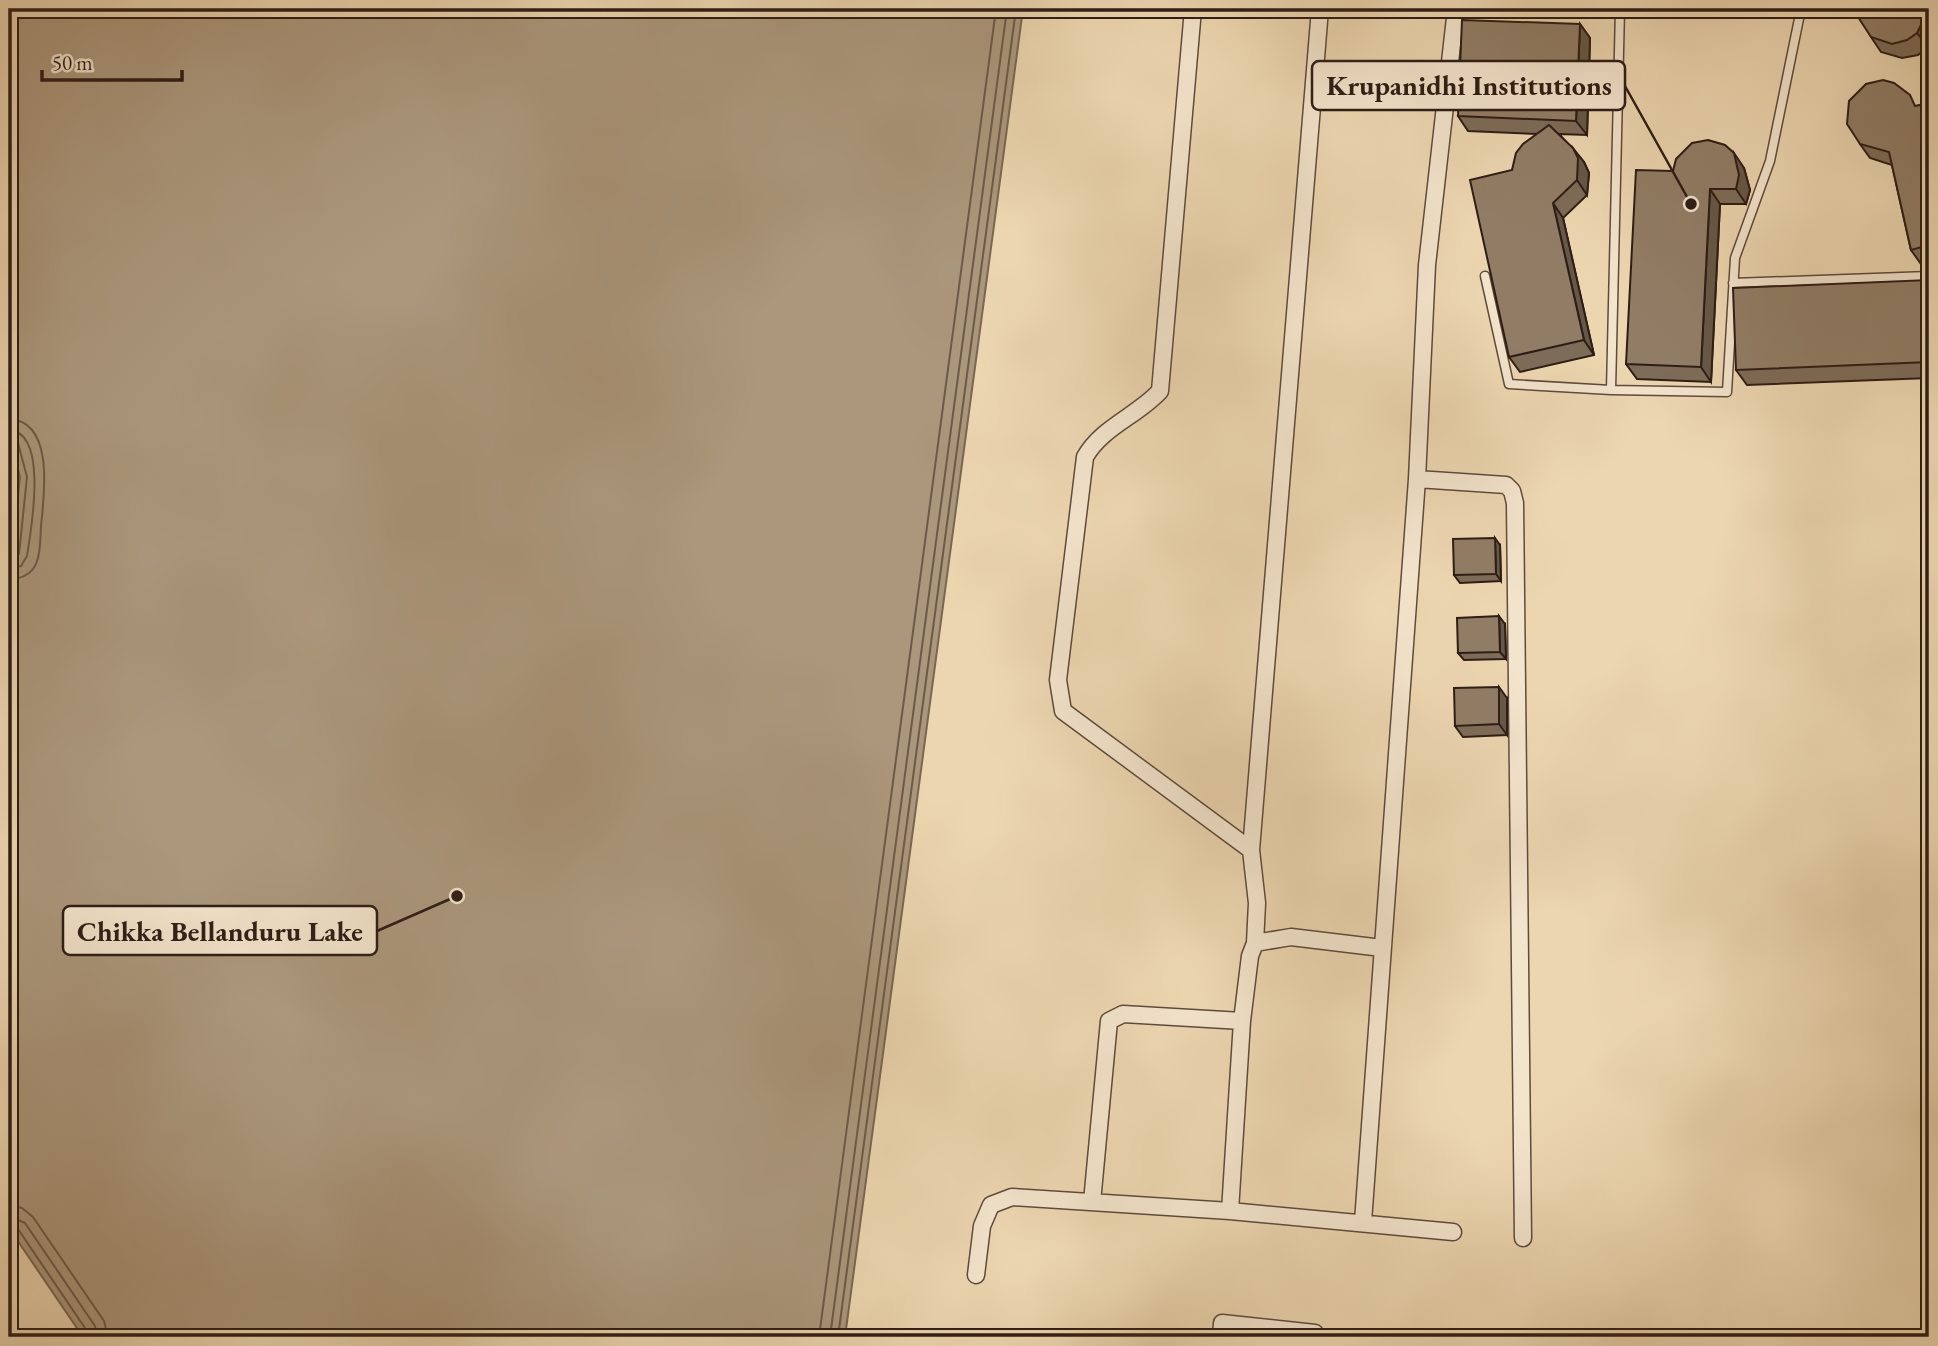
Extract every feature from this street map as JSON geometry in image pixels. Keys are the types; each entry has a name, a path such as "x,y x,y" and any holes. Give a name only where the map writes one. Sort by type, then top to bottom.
{"street":[{"path":"1193,9 1160,391 1145,408 1107,431 1091,446 1085,457 1058,680 1063,711 1251,850"},
{"path":"1230,1211 1242,1021 1250,956 1255,943 1257,903 1251,850 1320,9"},
{"path":"1363,1222 1417,480 1427,265 1456,9"},
{"path":"1417,480 1506,485 1512,491 1515,503 1523,1238"},
{"path":"1255,943 1291,937 1382,948"},
{"path":"1092,1202 1109,1021 1123,1014 1242,1021"},
{"path":"976,1275 982,1226 991,1206 1012,1197 1230,1211 1453,1232"},
{"path":"1221,1337 1222,1323 1315,1333 1315,1337"}],"lane":[{"path":"1611,390 1620,9"},
{"path":"1485,276 1509,384 1611,390 1727,392 1735,258 1770,161 1801,9"},
{"path":"1733,283 1929,276"}],"water":[{"path":"9,9 1023,9 845,1337 83,1337 9,1228 9,587 20,477 9,433"}],"building":[{"path":"1858,9 1929,9 1929,13 1917,33 1907,40 1892,44 1871,37 1858,17"},
{"path":"1462,20 1580,24 1576,121 1458,116"},
{"path":"1883,80 1894,83 1910,95 1915,106 1929,103 1929,245 1911,250 1889,152 1860,144 1847,124 1849,101 1866,84"},
{"path":"1549,125 1573,148 1578,158 1577,180 1553,203 1584,340 1509,357 1470,180 1512,170 1516,153 1523,144"},
{"path":"1708,140 1725,145 1734,153 1739,175 1736,189 1710,189 1701,367 1626,364 1636,170 1673,171 1676,159 1692,143"},
{"path":"1929,280 1929,362 1736,370 1733,288"},
{"path":"1495,538 1496,574 1454,575 1453,539"},
{"path":"1499,616 1500,652 1458,653 1457,618"},
{"path":"1499,687 1499,724 1455,726 1454,688"}],"place":[{"name":"Krupanidhi Institutions","path":"1691,204"},
{"name":"Chikka Bellanduru Lake","path":"457,896"}]}
